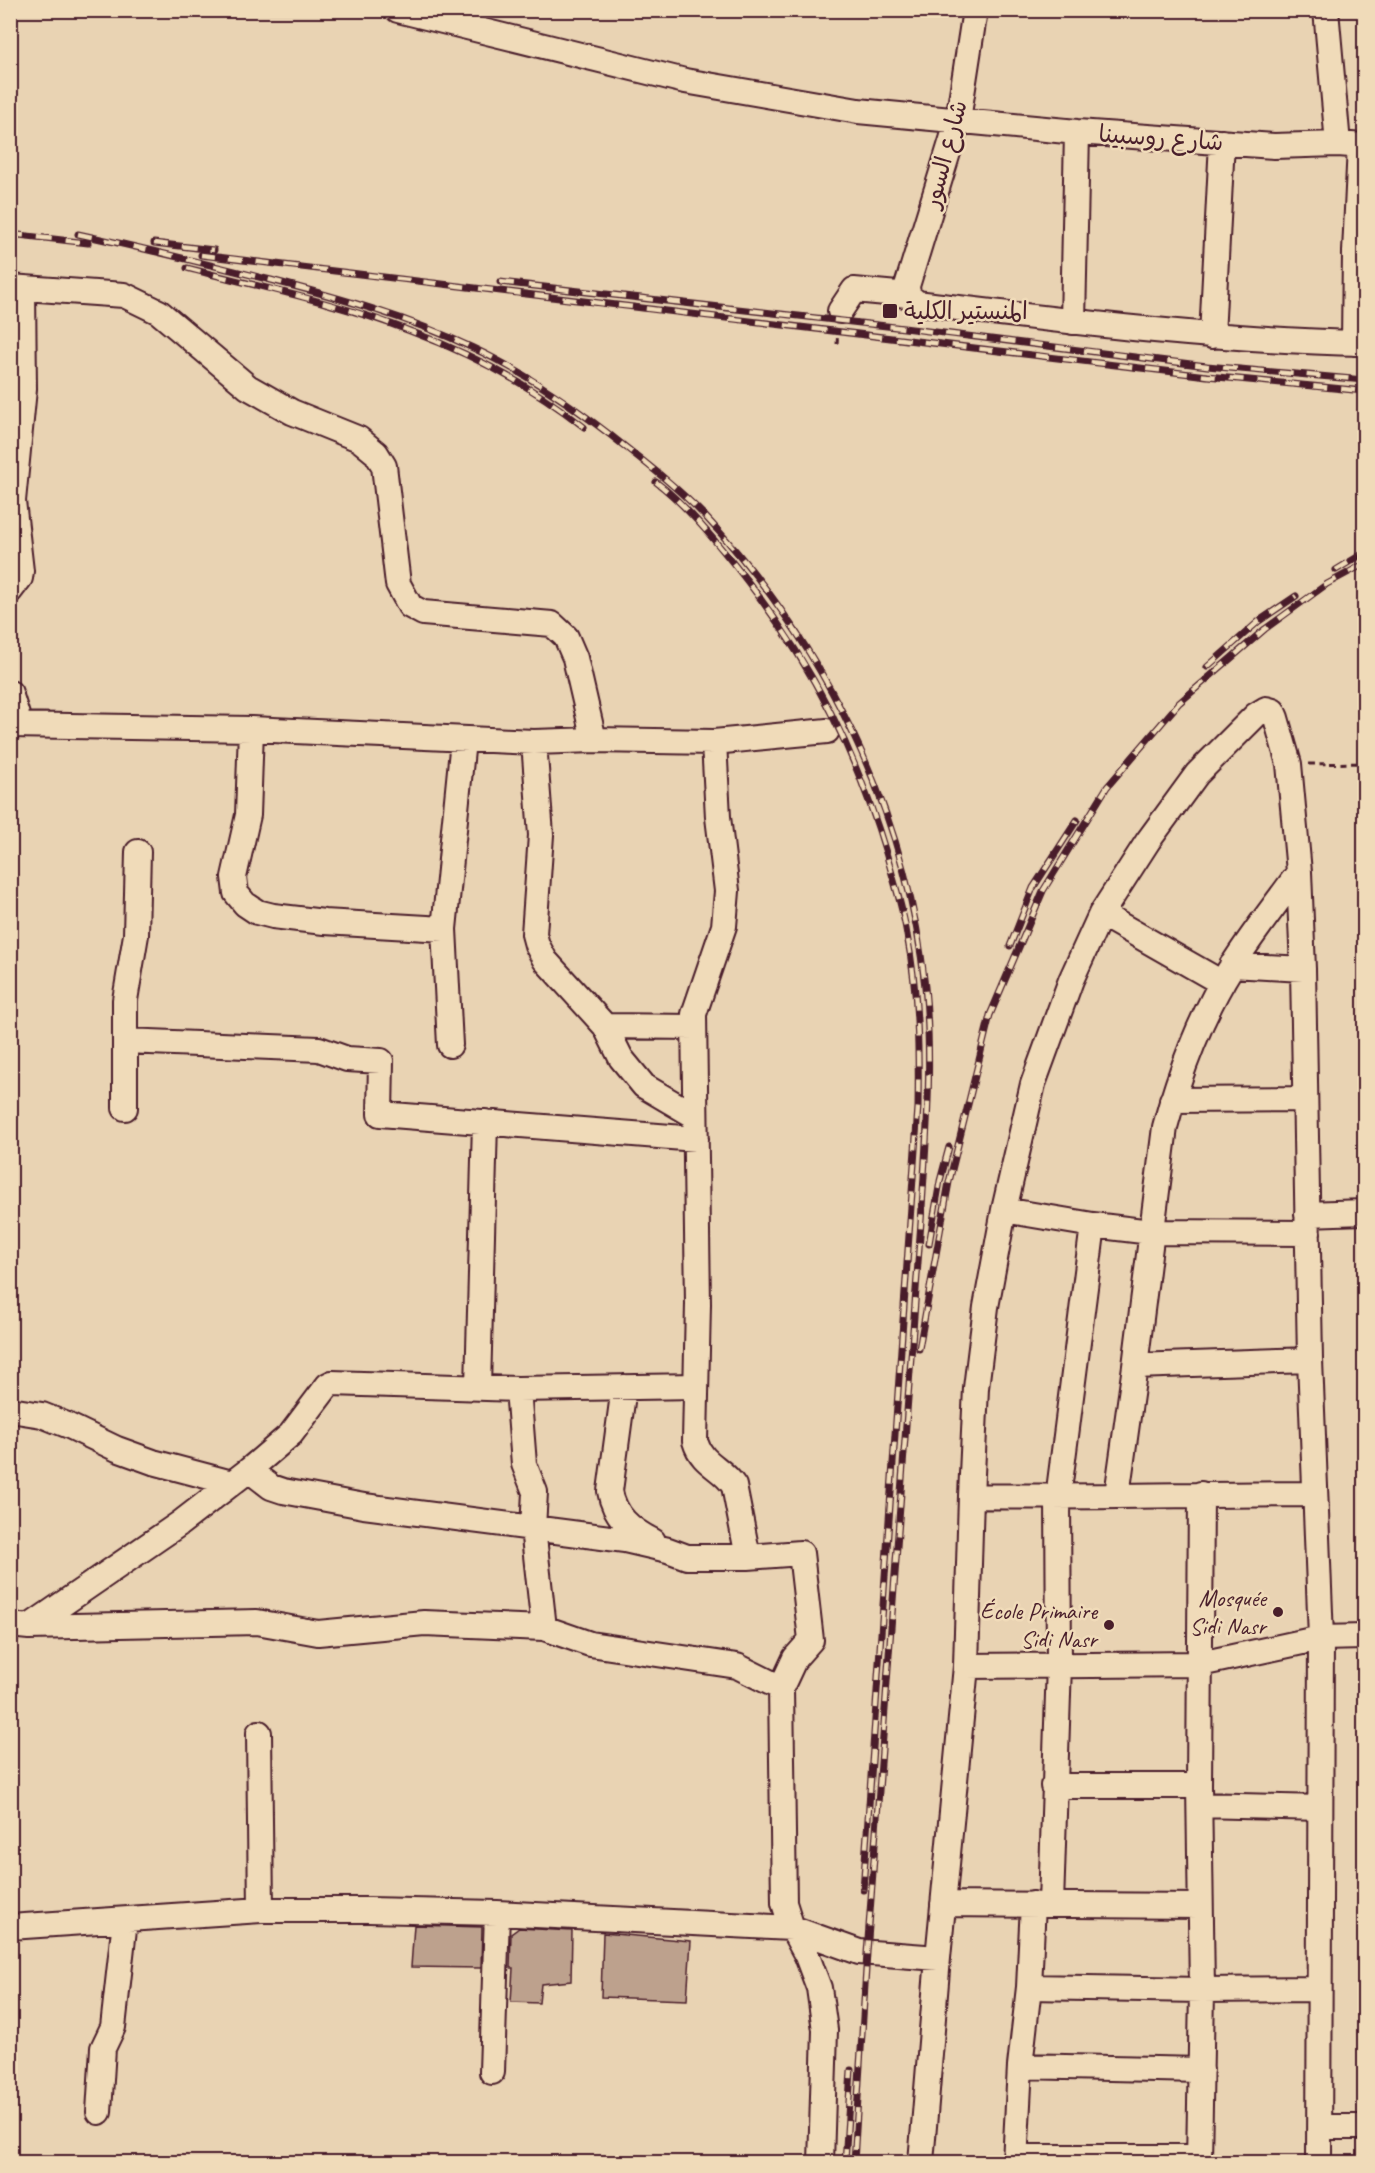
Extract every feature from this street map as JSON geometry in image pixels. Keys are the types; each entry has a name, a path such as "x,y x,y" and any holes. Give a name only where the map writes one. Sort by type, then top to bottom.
{"street":[{"name":"شارع روسبينا","path":"398,10 685,81 858,111 1077,132 1274,146 1354,146"},
{"name":"شارع السور","path":"908,295 907,285 958,120 975,10"},
{"path":"840,311 854,290 908,295 917,303 1074,322 1212,336 1359,343 1354,146 1326,10"},
{"path":"1074,322 1077,132"},
{"path":"1212,336 1222,142"},
{"path":"10,591 20,578 21,571 13,501 24,389 17,288 124,295 159,312 248,387 292,412 359,439 376,453 384,466 398,584 410,606 423,613 552,624 566,637 575,658 594,740"},
{"path":"10,693 15,725 251,729 463,740 534,741 714,742 827,731"},
{"path":"921,2163 966,1666 970,1496 976,1389 984,1318 1004,1210 1033,1084 1071,980 1101,914 1148,841 1197,774 1256,715 1266,709 1273,711 1289,764 1299,872 1303,969 1311,1360 1321,1638 1319,2163"},
{"path":"251,729 248,815 234,877 236,893 244,904 257,912 273,916 324,922 444,929"},
{"path":"450,1044 444,929 463,740"},
{"path":"534,741 541,835 534,933 537,945 545,960 605,1026 621,1058 644,1086 695,1127"},
{"path":"714,742 718,816 727,891 724,926 694,1014 698,1304 695,1441 705,1460 728,1476 734,1486 748,1557"},
{"path":"125,1108 125,1000 136,935 138,852"},
{"path":"1117,1495 1136,1366 1165,1127 1172,1100 1191,1049 1227,974 1299,872"},
{"path":"1101,914 1227,974 1303,969"},
{"path":"605,1026 694,1027"},
{"path":"126,1041 319,1048 347,1059 381,1061 380,1114 485,1122 695,1127"},
{"path":"1172,1100 1304,1099"},
{"path":"478,1387 485,1122"},
{"path":"1004,1210 1092,1225 1151,1232 1308,1223 1365,1212"},
{"path":"1092,1225 1058,1498 1059,1664 1053,1786 1042,1904 1020,2066 1015,2160 1199,2160 1202,1990 1199,1796 1201,1494"},
{"path":"1136,1366 1311,1360"},
{"path":"20,1626 179,1524 240,1477 291,1434 328,1385 332,1383 518,1389 696,1386"},
{"path":"624,1387 610,1491 616,1514 642,1535 687,1557 748,1557 801,1553 811,1640 795,1658 781,1688 784,1903 792,1928 807,1956 819,1988 825,2030 821,2163"},
{"path":"518,1389 524,1464 534,1491 533,1528 544,1628"},
{"path":"10,1410 42,1415 117,1449 153,1462 240,1477 283,1491 364,1506 625,1540 669,1550"},
{"path":"970,1496 1058,1498 1117,1495 1315,1494"},
{"path":"20,1626 257,1622 318,1633 424,1623 544,1628 590,1644 737,1666 781,1688"},
{"path":"966,1666 1200,1664 1321,1638 1365,1637"},
{"path":"259,1733 261,1910"},
{"path":"1053,1786 1199,1796 1320,1808"},
{"path":"943,1904 1200,1906"},
{"path":"10,1927 261,1910 497,1913 792,1928 859,1952 938,1958"},
{"path":"492,2073 497,1913"},
{"path":"99,2112 103,2048 113,2027 125,1920"},
{"path":"1029,1987 1202,1990 1318,1989"},
{"path":"1020,2066 1201,2070"},
{"path":"1320,2127 1365,2127"}],"path":[{"path":"1289,764 1365,763"}],"building":[{"path":"414,1925 482,1927 481,1968 411,1967"},
{"path":"519,1928 572,1931 571,1981 541,1984 539,2003 511,2002 513,1968 510,1968 511,1934"},
{"path":"603,1933 691,1941 687,2000 601,1997"}],"railway":[{"path":"10,234 88,243"},
{"path":"78,234 271,280 399,318 491,357 543,387 576,410 634,453 682,493 747,565 787,618 822,674 853,733 879,794 900,857 915,921 925,987 929,1075 921,1222 867,1953 854,2162"},
{"path":"154,243 214,250"},
{"path":"201,255 1207,376 1364,391"},
{"path":"187,268 327,304 383,321 433,340 501,372 544,398 584,427"},
{"path":"500,282 904,328 1207,366 1364,380"},
{"path":"656,482 693,516 772,614 831,712 875,818 901,905 911,956 917,1021 918,1107 863,1890"},
{"path":"1336,570 1364,553"},
{"path":"919,1349 949,1182 990,1015 1043,891 1107,787 1179,703 1265,629 1327,584 1364,564"},
{"path":"1207,667 1259,621 1296,596"},
{"path":"1010,946 1033,888 1077,820"},
{"path":"929,1244 940,1181 949,1147"},
{"path":"845,2162 851,2070"}],"place":[{"name":"المنستير الكلية","path":"890,311"},
{"name":"Mosquée Sidi Nasr","path":"1278,1612"},
{"name":"École Primaire Sidi Nasr","path":"1109,1625"}]}
